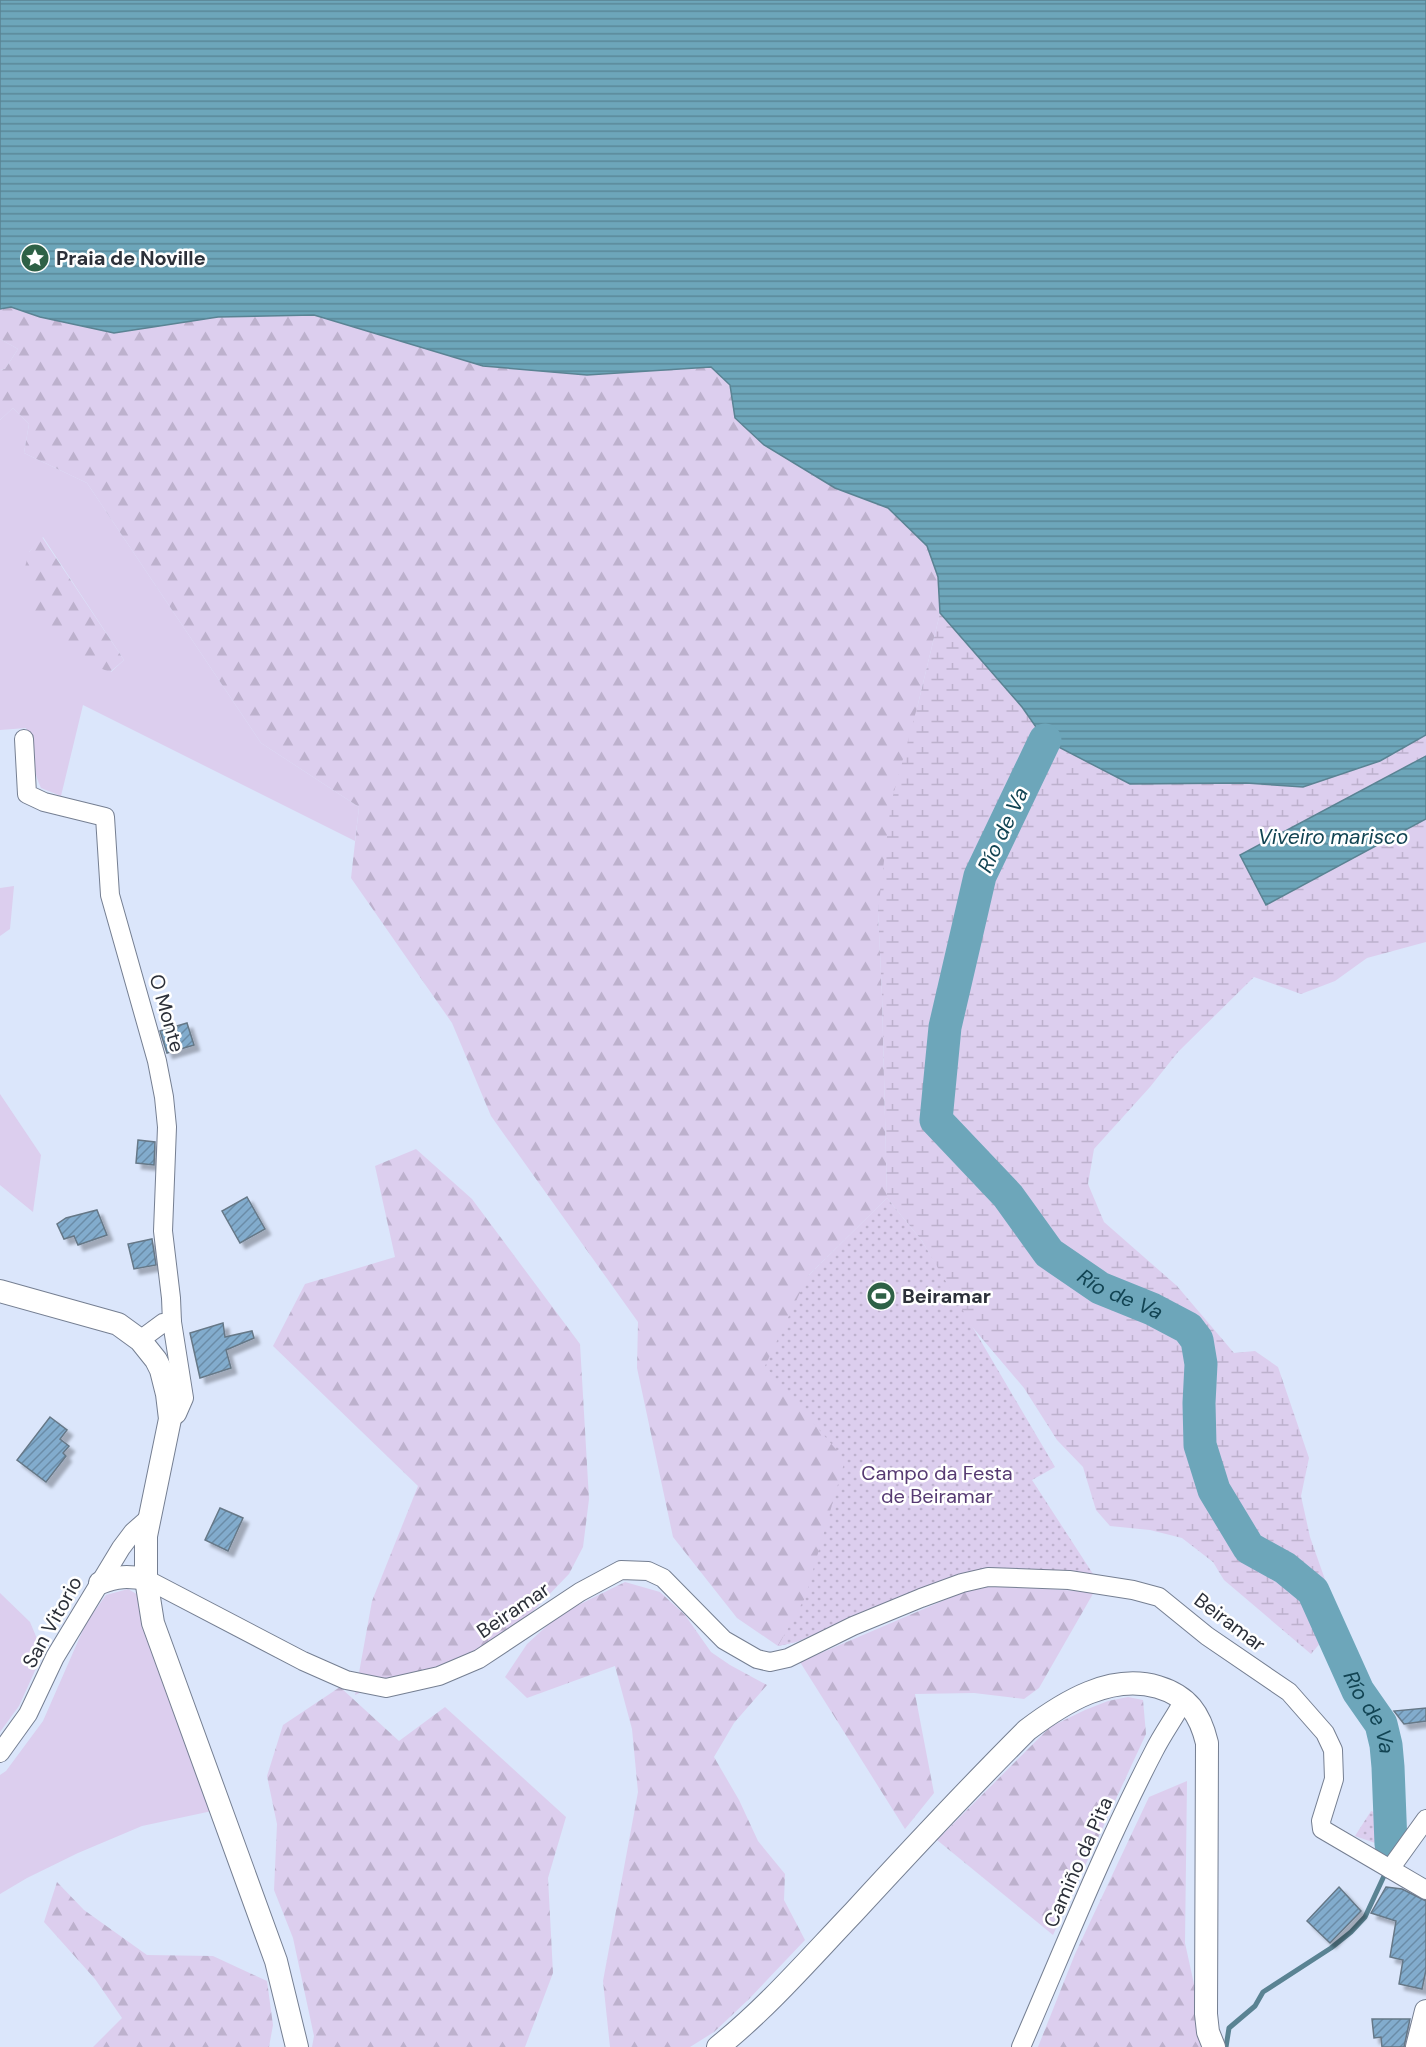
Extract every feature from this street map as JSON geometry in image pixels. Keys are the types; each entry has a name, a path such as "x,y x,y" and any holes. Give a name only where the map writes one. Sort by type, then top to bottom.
{"street":[{"name":"O Monte","path":"24,740 27,794 44,802 105,817 110,894 157,1062 164,1097 167,1127 163,1231 172,1322"},
{"path":"0,1291 108,1321 129,1330 152,1354 161,1370 170,1419 145,1553 146,1579 153,1623 276,1961 297,2047"},
{"path":"140,1340 163,1323 172,1322 184,1398 177,1414 170,1419"},
{"name":"San Vitorio","path":"0,1753 28,1714 55,1657 100,1583 133,1532 150,1517"},
{"name":"Beiramar","path":"146,1579 303,1661 346,1680 386,1688 439,1676 479,1659 580,1592 621,1570 648,1571 663,1578 724,1640 757,1659 770,1662 788,1658 853,1626 921,1598 962,1583 988,1577 1069,1580 1133,1590 1159,1597 1208,1636 1288,1692 1306,1710 1325,1733 1333,1750 1334,1779 1321,1821 1322,1829 1426,1890"},
{"path":"100,1583 117,1576 146,1579"},
{"path":"718,2047 747,2023 792,1978 928,1832 1028,1730 1081,1696 1129,1682 1169,1690 1184,1700 1202,1725 1207,1743 1206,2014 1208,2032 1214,2047"},
{"name":"Camiño da Pita","path":"1021,2047 1102,1859 1155,1748 1184,1700"},
{"path":"1390,1869 1426,1819"},
{"path":"1417,2047 1426,2011"}],"green space":[{"path":"11,307 40,317 314,315 483,366 711,367 730,385 735,418 835,488 888,508 927,546 938,577 940,613 918,704 878,911 887,1198 808,1276 1037,1488 1049,1509 1049,1571 1012,1568 990,1571 926,1588 796,1642 778,1646 737,1618 673,1537 637,1368 638,1322 491,1116 452,1023 351,878 359,807 261,743 87,483 24,453 29,424 13,408 0,420 0,370 5,369 18,349 0,339 0,309"},
{"path":"0,339 18,349 5,369 0,370"},
{"path":"13,408 29,424 24,453 87,483 261,743 359,807 355,841 83,705 61,796 41,788 26,728 0,730 0,420","holes":["43,537 124,660 111,672 29,552"]},
{"path":"42,537 124,660 110,672 81,661 39,628 24,571 29,552"},
{"path":"940,613 1022,707 1045,740 1246,783 1303,787 1380,761 1426,735 1426,942 1367,958 1335,981 1301,994 1254,977 1178,1052 1094,1149 1088,1184 1104,1222 1177,1286 1234,1353 1255,1351 1278,1367 1309,1458 1301,1496 1310,1537 1328,1588 1333,1618 1322,1641 1311,1654 1224,1580 1213,1562 1182,1538 1150,1530 1110,1526 1096,1510 1083,1467 1057,1440 1024,1388 968,1322 922,1241 887,1198 878,911 891,803"},
{"path":"14,886 10,929 0,936 0,888"},
{"path":"0,1094 41,1155 33,1212 0,1185"},
{"path":"416,1149 472,1199 580,1344 589,1499 583,1547 569,1574 506,1639 437,1668 384,1682 355,1695 372,1601 418,1486 273,1346 305,1284 395,1257 375,1166"},
{"name":"Campo da Festa de Beiramar","path":"887,1198 922,1241 1055,1467 1032,1480 1095,1577 1012,1568 990,1571 926,1588 796,1642 778,1646 805,1598 845,1460 765,1366 808,1276"},
{"path":"625,1582 660,1592 685,1615 711,1652 767,1685 734,1723 714,1757 739,1800 758,1841 785,1874 784,1900 805,1940 714,2032 690,2047 610,2047 603,1981 638,1792 632,1729 615,1666 527,1698 505,1677 527,1644 560,1614"},
{"path":"992,1585 1094,1592 1039,1688 1024,1699 974,1693 915,1694 934,1793 905,1829 800,1662 961,1593"},
{"path":"128,1589 140,1596 212,1811 142,1826 78,1853 0,1894 0,1775 6,1771 43,1721 86,1623 106,1595"},
{"path":"0,1593 30,1622 43,1653 19,1706 0,1732"},
{"path":"340,1687 399,1741 445,1707 566,1817 548,1878 553,1973 525,2047 312,2047 314,2036 293,1938 274,1890 277,1824 267,1776 283,1725"},
{"path":"1128,1697 1143,1700 1146,1734 1053,1935 937,1840 1050,1727 1108,1701"},
{"path":"1187,1781 1185,1943 1203,2025 1203,2047 1038,2047 1075,1954 1149,1797"},
{"path":"1371,1811 1380,1814 1375,1843 1355,1836"},
{"path":"57,1882 84,1910 147,1955 213,1956 267,1981 273,2025 269,2047 93,2047 122,2018 95,1979 44,1922"}],"water":[{"path":"0,0 1426,0 1426,735 1380,761 1303,787 1246,783 1130,784 1045,740 1022,707 940,613 938,577 927,546 888,508 835,488 764,445 735,418 730,385 711,367 587,375 483,366 314,315 218,317 114,333 40,317 11,307 0,309"},
{"name":"Viveiro marisco","path":"1426,756 1426,819 1266,905 1240,855"}],"building":[{"path":"187,1023 194,1045 167,1053 160,1031"},
{"path":"138,1140 155,1142 154,1165 136,1163"},
{"path":"247,1197 265,1229 240,1243 222,1211"},
{"path":"97,1210 107,1235 78,1245 74,1236 64,1239 57,1224 66,1218"},
{"path":"152,1239 156,1265 134,1269 128,1244"},
{"path":"223,1323 225,1337 252,1331 254,1338 226,1350 231,1368 200,1378 190,1333"},
{"path":"50,1417 67,1430 60,1439 69,1446 63,1453 66,1456 46,1482 17,1460"},
{"path":"220,1508 243,1518 228,1551 205,1540"},
{"path":"1426,1708 1426,1721 1404,1724 1394,1711"},
{"path":"1339,1887 1361,1911 1330,1943 1307,1921"},
{"path":"1386,1887 1402,1889 1426,1901 1426,1970 1422,1989 1399,1984 1403,1960 1390,1957 1396,1921 1371,1913"},
{"path":"1372,2019 1410,2019 1404,2047 1382,2047 1381,2037 1374,2038"}],"waterway":[{"name":"Río de Va","path":"1045,740 980,876 945,1027 936,1120 1008,1196 1049,1253 1100,1288 1152,1309 1188,1328 1197,1340 1201,1364 1200,1445 1214,1490 1249,1548 1285,1568 1313,1591 1358,1691 1381,1724 1388,1767 1391,1844"},
{"name":"Río de Va","path":"1226,2047 1229,2028 1255,2006 1263,1992 1331,1948 1365,1917 1384,1876"}],"place":[{"name":"Praia de Noville","path":"35,258"},
{"name":"Beiramar","path":"881,1296"}]}
